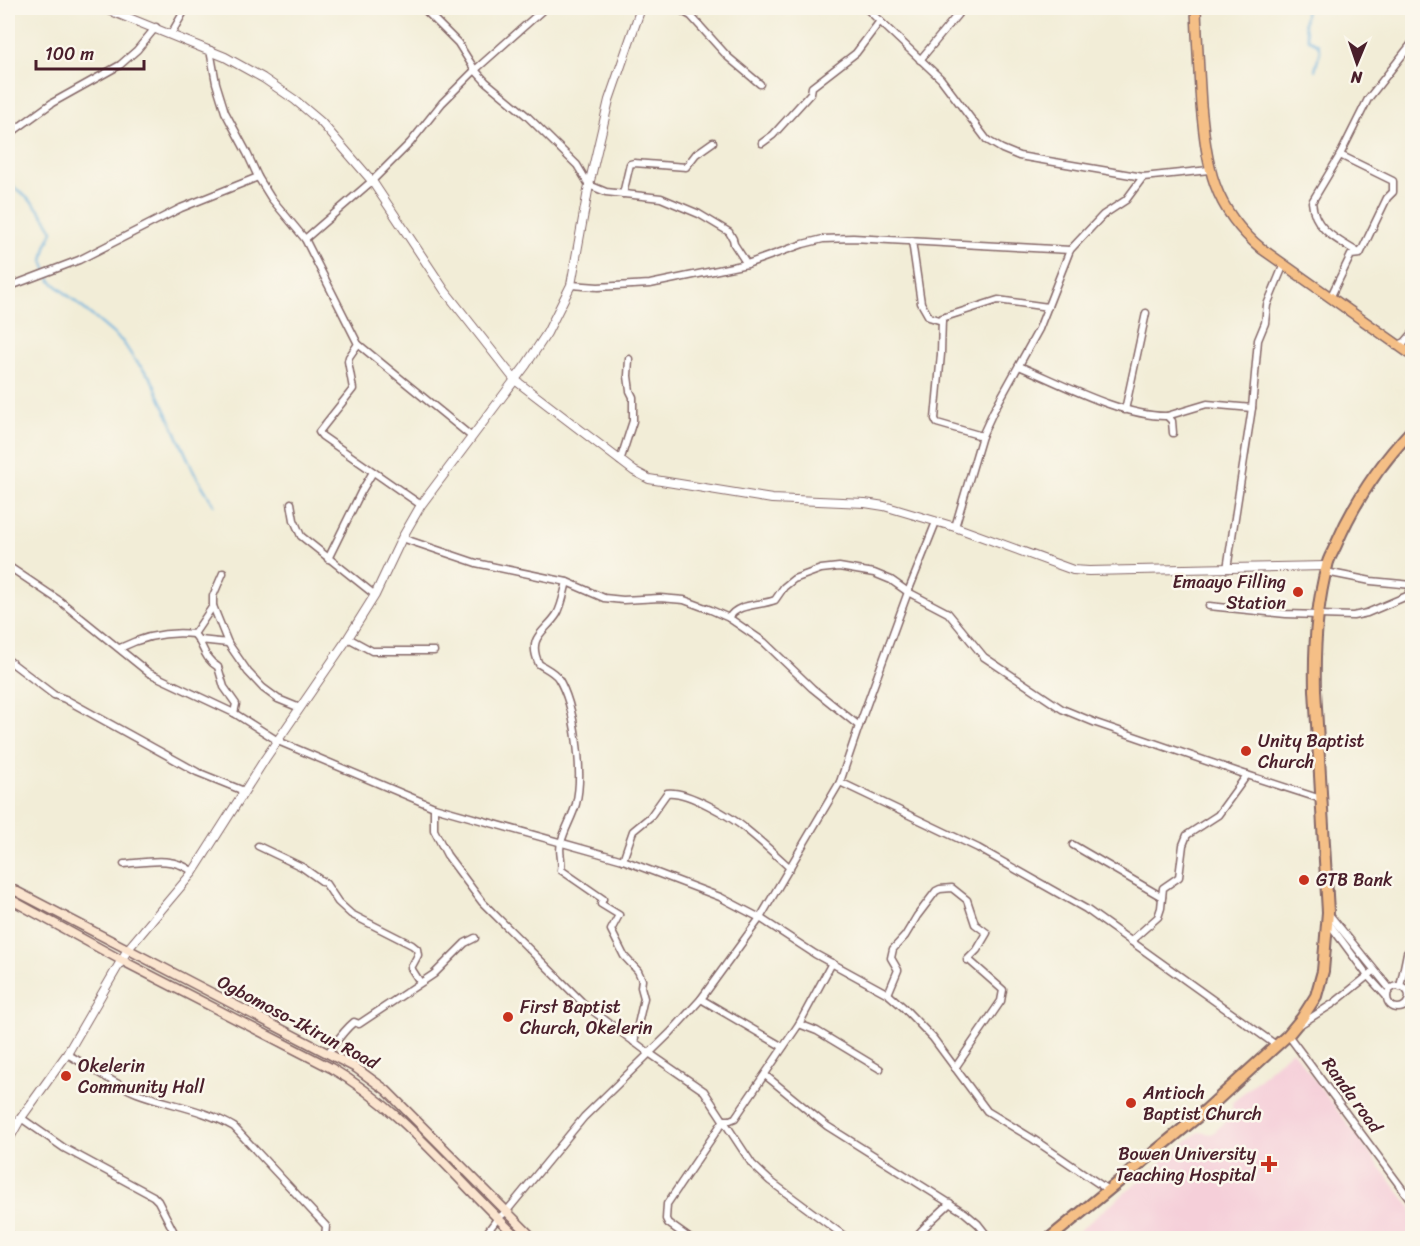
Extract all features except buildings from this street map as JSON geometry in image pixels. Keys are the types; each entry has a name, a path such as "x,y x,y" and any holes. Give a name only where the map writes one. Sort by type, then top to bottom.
{"highway":[{"path":"1050,1239 1207,1109 1291,1032 1316,996 1323,971 1327,917 1315,690 1314,659 1317,614 1326,569 1356,502 1397,446 1413,430"}],"main road":[{"path":"1196,8 1204,141 1209,170 1229,214 1243,233 1330,298 1389,337 1413,361"},
{"path":"1397,346 1413,355"},
{"name":"Ogbomoso-Ikirun Road","path":"8,887 356,1068 386,1090 533,1239"},
{"name":"Ogbomoso-Ikirun Road","path":"8,898 121,960 331,1068 364,1088 417,1136 518,1239"}],"street":[{"path":"104,8 210,50 264,78 295,100 328,129 372,181 445,291 515,380 641,475 669,484 772,499 865,503 884,506 955,527 1073,570 1326,569 1371,581 1413,587 1407,597 1361,616 1286,614 1209,606"},
{"path":"171,34 186,8"},
{"path":"423,8 458,43 475,70 486,82 527,116 578,165 589,185 596,190 661,198 699,214 729,232 747,264"},
{"path":"305,238 372,181 410,143 442,103 475,70 545,8"},
{"path":"8,1141 21,1118 67,1054 128,948 193,872 244,791 348,638 375,595 402,538 421,505 515,380 547,333 571,285 589,185 609,100 641,8"},
{"path":"677,8 690,16 728,57 760,84"},
{"path":"866,8 942,79 987,140 1002,149 1019,156 1143,177 1209,170"},
{"path":"920,60 963,8"},
{"path":"762,143 773,135 811,93 813,87 856,53 880,21"},
{"path":"8,135 52,103 120,65 137,50 156,27"},
{"path":"1360,254 1323,231 1312,208 1312,202 1340,155 1368,99 1413,43"},
{"path":"210,50 216,83 225,112 271,198 305,238 358,344 472,437"},
{"path":"623,194 630,164 686,167 696,154 713,142"},
{"path":"1340,155 1393,181 1393,192 1387,198 1360,254"},
{"path":"8,287 79,260 182,208 258,177"},
{"path":"955,527 982,436 1040,329 1070,250 1103,215 1126,200 1143,177"},
{"path":"571,285 598,287 650,284 747,264 824,239 853,238 1070,250"},
{"path":"912,241 921,303 929,317 942,321"},
{"path":"1330,298 1351,255 1360,254"},
{"path":"1227,569 1252,408 1258,340 1265,323 1267,305 1284,264"},
{"path":"982,436 937,423 935,419 942,318 998,300 1048,307"},
{"path":"1125,410 1146,314"},
{"path":"1397,346 1413,334"},
{"path":"358,344 349,357 353,389 319,432 421,505"},
{"path":"620,461 633,421 633,397 629,389 628,376 629,359"},
{"path":"1019,366 1125,410 1155,416 1167,416 1207,404 1252,408"},
{"path":"1167,416 1172,421 1173,433"},
{"path":"328,559 373,472"},
{"path":"291,504 294,520 301,536 375,595"},
{"path":"483,1239 497,1219 506,1212 584,1117 701,999 760,918 840,782 908,592 936,522"},
{"path":"402,538 476,563 567,582 604,598 684,600 729,618 764,642 812,688 859,726"},
{"path":"8,566 60,601 150,673 234,714 278,741 434,807 623,860 720,897 760,918 832,963 888,994 933,1038 987,1112 1033,1139 1108,1190"},
{"path":"729,618 731,613 739,608 775,600 784,587 803,574 830,567 874,573 948,613 984,657 1062,709 1096,723 1321,799"},
{"path":"224,573 213,596 213,606 228,643 248,672 263,688 278,699 300,708"},
{"path":"567,582 557,614 537,638 536,650 539,664 558,679 573,717 578,791 576,804 561,843 560,850 563,858 561,870 603,898 601,904 619,915 611,930 627,960 639,971 644,998 634,1042"},
{"path":"194,634 213,606"},
{"path":"120,648 139,639 172,632 194,634 200,640 203,653 210,662 218,667 224,687 236,704 234,714"},
{"path":"348,638 372,651 434,651"},
{"path":"200,640 228,643"},
{"path":"8,660 54,695 197,772 244,791"},
{"path":"1131,941 1158,917 1163,888 1179,878 1183,845 1187,835 1218,815 1247,775"},
{"path":"840,782 978,848 1086,909 1276,1045"},
{"path":"623,860 633,831 650,817 667,793 675,792 688,795 746,828 790,868"},
{"path":"434,807 434,830 447,855 482,902 585,1005 704,1091 752,1164 770,1181 847,1239"},
{"path":"1073,845 1162,897"},
{"path":"258,846 302,867 326,884 338,902 351,914 412,945 418,955 411,968 420,982"},
{"path":"124,864 168,861 183,864 193,872"},
{"path":"888,994 898,970 891,958 893,949 905,936 936,891 952,888 967,900 975,924 987,933 977,950 967,960 1003,990 1001,1001 955,1068"},
{"path":"1327,917 1390,989"},
{"path":"1327,917 1368,976 1387,997 1389,1003 1396,1008 1410,1005 1408,993 1400,987 1390,989"},
{"path":"328,1053 344,1031 354,1022 360,1024 434,974 465,943 475,938"},
{"path":"1400,987 1407,953 1413,948"},
{"path":"724,1120 735,1118 765,1075 799,1024 832,963"},
{"path":"1291,1032 1334,1003 1374,971"},
{"path":"1387,997 1390,989"},
{"path":"701,999 783,1047"},
{"path":"799,1024 817,1031 880,1069"},
{"name":"Randa road","path":"1291,1032 1413,1202"},
{"path":"67,1054 125,1088 194,1110 234,1127 326,1226 325,1239"},
{"path":"765,1075 843,1137 950,1203 978,1224 989,1239"},
{"path":"8,1123 15,1123 21,1118"},
{"path":"21,1118 64,1148 153,1196 177,1239"},
{"path":"689,1239 668,1223 667,1204 724,1120"},
{"path":"1406,1194 1413,1189"},
{"path":"915,1239 925,1225 936,1218 950,1203"},
{"path":"8,1234 17,1239"}],"shaded area":[{"name":"Bowen University Teaching Hospital","path":"1292,1050 1412,1209 1412,1238 1070,1238 1198,1132 1212,1134 1231,1117 1233,1102"}],"waterway":[{"path":"1306,8 1304,23 1308,39 1318,44 1320,52 1315,70"},
{"path":"8,183 34,204 53,231 43,261 51,281 123,342 151,378 194,472 214,505"}],"place":[{"name":"Emaayo Filling Station","path":"1298,592"},
{"name":"Unity Baptist Church","path":"1246,751"},
{"name":"GTB Bank","path":"1304,880"},
{"name":"First Baptist Church, Okelerin","path":"508,1017"},
{"name":"Okelerin Community Hall","path":"66,1076"},
{"name":"Antioch Baptist Church","path":"1131,1103"},
{"name":"Bowen University Teaching Hospital","path":"1269,1164"}]}
